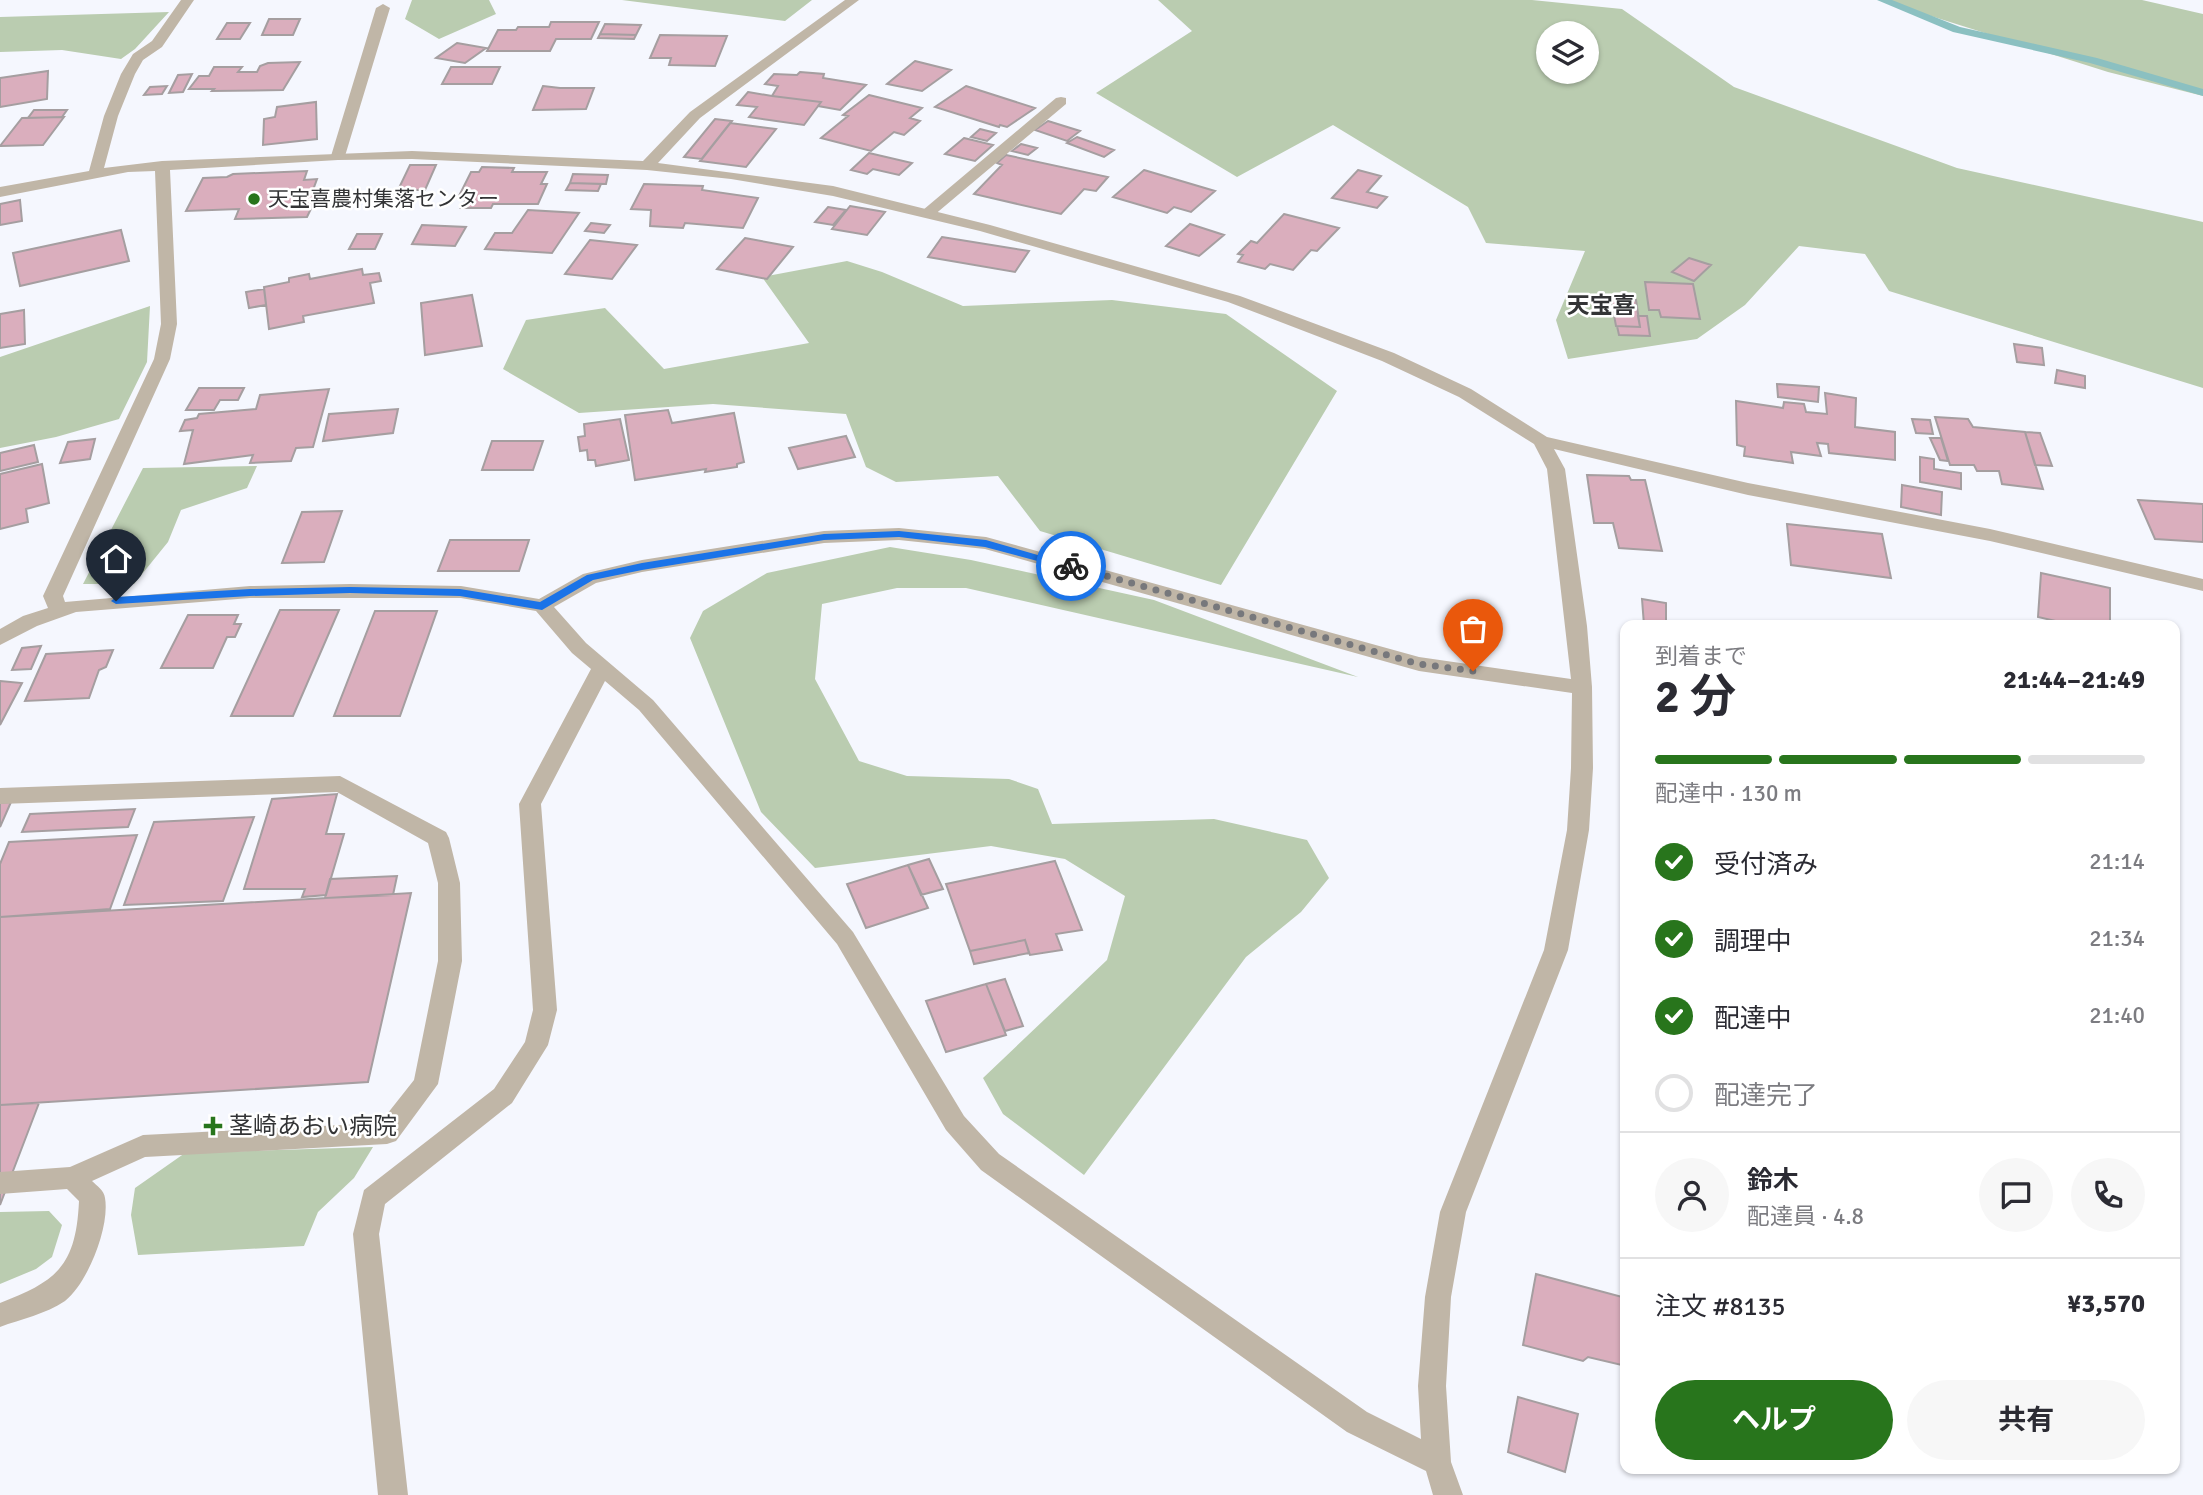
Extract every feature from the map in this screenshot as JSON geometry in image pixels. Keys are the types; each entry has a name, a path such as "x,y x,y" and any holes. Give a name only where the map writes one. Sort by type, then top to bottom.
{"street":[{"path":"96,172 110,116 128,74 138,57 158,44 188,0"},
{"path":"647,166 695,115 853,0"},
{"path":"338,156 383,8"},
{"path":"928,213 1060,101"},
{"path":"0,191 96,172 162,165 338,156 483,156 647,166 834,191 928,213 1208,291 1325,332 1388,357 1465,393 1541,441 1748,489 1978,533 2203,585"},
{"path":"58,610 53,596 162,359 169,324 162,165"},
{"path":"1448,1495 1437,1462 1432,1386 1438,1297 1453,1212 1556,950 1578,830 1582,768 1582,687 1571,573 1556,469 1541,441"},
{"path":"542,606 590,578 642,566 824,537 899,534 986,544 1419,664 1582,687"},
{"path":"0,638 58,610 96,602 144,599 350,590 460,592 542,606 579,648 646,705 845,938 956,1123 990,1162 1357,1422 1437,1462"},
{"path":"393,1495 366,1234 373,1198 503,1096 536,1045 545,1010 530,804 602,667"},
{"path":"0,796 340,784 438,838 449,883 450,961 426,1084 387,1133 143,1146 72,1178 0,1183"},
{"path":"0,1315 59,1290 78,1264 92,1226 92,1197 72,1178"}],"green space":[{"path":"412,0 489,0 496,14 439,39 405,19"},
{"path":"622,0 812,0 785,21"},
{"path":"1158,0 1532,0 1622,9 1734,87 1957,168 2203,222 2203,388 1889,291 1865,254 1799,246 1745,305 1697,339 1568,359 1556,320 1585,251 1486,243 1468,207 1333,125 1237,177 1096,93 1192,31"},
{"path":"1888,0 2142,0 2203,14 2203,96 2108,72 1896,5"},
{"path":"169,12 135,49 121,59 62,50 0,52 0,17"},
{"path":"847,261 882,272 963,306 1112,300 1226,314 1337,391 1221,585 1040,531 998,476 896,482 866,467 846,414 713,404 579,413 503,369 526,320 605,308 664,369 809,343 762,277"},
{"path":"150,306 147,362 119,419 56,437 0,448 0,357"},
{"path":"257,466 247,488 181,510 168,542 134,584 83,584 143,468"},
{"path":"890,547 971,560 1154,600 1358,677 966,588 897,588 822,604 815,679 859,761 907,776 1009,779 1038,789 1052,824 1214,819 1307,840 1329,878 1301,912 1246,957 1084,1175 1003,1114 983,1078 1107,960 1125,896 1065,859 991,846 815,868 761,812 690,638 703,611 767,573"},
{"path":"373,1147 354,1178 318,1212 304,1246 138,1255 131,1215 135,1188 185,1153"},
{"path":"49,1211 62,1225 52,1257 36,1269 0,1284 0,1212"}],"building":[{"path":"269,19 300,19 293,35 262,35"},
{"path":"551,22 599,22 591,39 556,39 550,51 487,51 498,30 549,27"},
{"path":"227,23 250,23 240,39 217,39"},
{"path":"605,24 641,25 636,35 600,34"},
{"path":"600,34 636,35 634,39 598,38"},
{"path":"660,35 727,36 715,66 669,65 671,58 650,58"},
{"path":"457,43 486,48 465,63 436,58"},
{"path":"915,61 951,70 922,91 887,84"},
{"path":"300,62 283,90 189,89 199,76 209,76 214,67 242,67 238,72 257,72 260,66 268,63"},
{"path":"451,67 500,67 492,84 442,84"},
{"path":"48,71 47,99 0,107 0,78"},
{"path":"800,72 824,74 823,78 866,85 840,110 818,106 821,102 772,96 778,86 765,84 774,74 797,75"},
{"path":"192,74 183,92 169,93 178,75"},
{"path":"167,86 162,94 144,95 150,87"},
{"path":"543,86 594,88 586,109 533,110"},
{"path":"966,86 1035,108 1007,127 999,127 935,107"},
{"path":"748,92 821,102 804,125 749,117 757,107 737,105"},
{"path":"869,95 922,108 910,118 920,121 904,135 894,132 871,151 821,138 848,116 843,115"},
{"path":"316,102 317,139 263,145 264,119 275,117 277,107"},
{"path":"34,110 67,110 62,117 28,118"},
{"path":"64,117 43,145 0,146 22,118"},
{"path":"715,119 732,121 702,159 684,157"},
{"path":"1048,121 1080,131 1067,141 1035,130"},
{"path":"730,123 776,129 746,167 700,161"},
{"path":"980,129 996,133 987,141 971,137"},
{"path":"1077,137 1114,150 1104,157 1067,143"},
{"path":"964,138 993,145 975,161 945,154"},
{"path":"1021,144 1037,148 1028,155 1012,151"},
{"path":"869,153 912,163 899,175 873,169 867,174 851,170"},
{"path":"1006,155 1108,177 1096,191 1084,189 1061,214 974,194 1002,165 997,163"},
{"path":"410,165 436,165 425,190 398,190"},
{"path":"482,167 514,168 512,172 547,172 541,184 547,184 538,204 493,204 491,208 461,208 467,198 458,198 471,172 479,172"},
{"path":"1144,170 1215,191 1191,212 1174,207 1167,213 1113,197"},
{"path":"1358,170 1381,176 1367,192 1387,197 1377,208 1332,198"},
{"name":"天宝喜農村集落センター","path":"307,171 304,180 317,179 313,190 320,190 307,217 235,219 239,209 186,211 203,178"},
{"path":"573,174 608,175 606,184 570,183"},
{"path":"570,183 601,184 598,191 566,190"},
{"path":"644,184 703,186 702,190 758,198 743,228 685,223 683,228 650,226 651,210 631,209"},
{"path":"20,200 22,221 0,225 0,204"},
{"path":"850,206 885,212 867,235 832,229"},
{"path":"828,207 846,210 833,225 815,222"},
{"path":"528,210 579,213 552,253 485,249 495,233 512,233"},
{"path":"1284,214 1339,228 1317,251 1311,250 1293,270 1270,264 1265,269 1238,262 1243,255 1238,254 1251,241 1257,243"},
{"path":"591,223 610,225 604,233 585,231"},
{"path":"1190,224 1224,235 1199,256 1166,246"},
{"path":"422,225 466,227 455,246 412,244"},
{"path":"121,230 129,261 20,286 13,253"},
{"path":"357,234 382,234 375,249 349,249"},
{"path":"942,237 1029,251 1015,272 928,257"},
{"path":"745,238 793,247 767,279 717,269"},
{"path":"590,240 637,245 612,279 565,274"},
{"path":"1689,258 1711,265 1694,281 1672,272"},
{"path":"362,269 363,275 379,273 381,281 370,283 374,303 303,316 304,322 269,329 264,287 289,282 289,278 309,274 310,279"},
{"path":"1645,282 1693,284 1700,319 1661,317 1659,310 1649,310"},
{"path":"264,289 266,305 249,308 246,292"},
{"path":"472,295 482,346 425,355 421,303"},
{"path":"1611,299 1636,300 1640,327 1616,326"},
{"path":"24,310 25,344 0,348 0,314"},
{"path":"1638,316 1647,316 1650,336 1619,335 1617,326 1640,327"},
{"path":"2014,344 2042,348 2044,365 2017,362"},
{"path":"2057,370 2085,376 2085,388 2055,383"},
{"path":"1777,384 1819,387 1818,402 1778,397"},
{"path":"199,388 244,388 238,400 220,400 214,410 186,410"},
{"path":"329,389 313,447 296,448 291,461 250,463 253,455 184,464 193,430 180,431 185,420 197,418 199,414 256,409 260,395"},
{"path":"1825,393 1856,398 1855,427 1895,432 1895,460 1829,453 1828,444 1817,443 1821,456 1791,452 1793,463 1744,456 1745,447 1737,445 1736,401 1783,408 1784,402 1804,404 1806,412 1827,414"},
{"path":"398,409 393,433 323,441 329,414"},
{"path":"668,410 672,423 734,413 744,462 737,464 737,467 635,480 625,415"},
{"path":"1935,417 1968,419 1973,427 2025,432 2043,489 2002,484 1999,471 1977,471 1974,465 1950,465"},
{"path":"620,419 629,460 596,466 595,460 588,460 587,450 580,451 578,437 585,436 584,424"},
{"path":"1912,419 1930,420 1933,434 1916,433"},
{"path":"2025,432 2040,433 2052,466 2035,465"},
{"path":"846,436 855,457 798,469 789,448"},
{"path":"1930,438 1941,438 1948,461 1940,460"},
{"path":"95,439 90,459 60,463 68,442"},
{"path":"492,441 543,441 533,470 482,470"},
{"path":"34,445 38,462 0,471 0,453"},
{"path":"1920,457 1934,459 1934,469 1961,473 1961,489 1920,482"},
{"path":"42,464 49,503 26,509 28,522 0,529 0,474"},
{"path":"1587,475 1629,476 1631,480 1645,480 1662,551 1619,548 1613,523 1594,523"},
{"path":"1902,485 1942,492 1941,515 1901,507"},
{"path":"2138,500 2203,504 2203,542 2155,539"},
{"path":"342,511 324,562 282,563 302,512"},
{"path":"1787,524 1882,534 1891,578 1791,565"},
{"path":"450,540 529,540 519,571 438,571"},
{"path":"2041,573 2110,588 2110,620 2051,620 2038,617"},
{"path":"1642,599 1666,603 1666,620 1644,620"},
{"path":"280,610 339,610 293,716 231,716"},
{"path":"375,611 437,611 400,716 334,716"},
{"path":"188,615 238,615 234,624 241,624 235,637 227,637 213,668 161,668"},
{"path":"41,646 31,669 12,670 22,648"},
{"path":"113,650 106,667 99,670 89,698 25,701 46,654"},
{"path":"0,681 22,683 0,725"},
{"path":"337,794 326,834 344,834 326,895 302,897 305,889 244,889 272,799"},
{"path":"11,802 0,827 0,803"},
{"path":"135,809 128,827 22,832 30,814"},
{"path":"254,817 223,901 124,905 154,822"},
{"path":"137,835 110,909 0,917 0,864 9,842"},
{"path":"929,859 943,889 921,895 908,865"},
{"path":"1055,861 1082,930 1056,934 1062,950 1030,955 1025,940 970,951 946,884"},
{"path":"908,865 928,908 866,928 847,884"},
{"path":"397,876 393,895 325,898 330,879"},
{"path":"411,893 368,1082 0,1105 0,917"},
{"path":"1025,940 1029,953 974,964 970,951"},
{"path":"1005,979 1023,1026 1005,1031 986,984"},
{"path":"986,984 1006,1035 946,1052 926,1001"},
{"path":"39,1103 0,1205 0,1105"},
{"path":"1536,1274 1620,1296 1620,1365 1588,1357 1583,1361 1523,1345"},
{"path":"1518,1397 1578,1414 1565,1472 1508,1452"}],"waterway":[{"path":"1882,0 1957,30 2093,60 2203,93"}],"way so far":[{"path":"1071,566 1419,664 1473,671"}],"place":[{"name":"天宝喜農村集落センター","path":"254,199"},
{"name":"茎崎あおい病院","path":"213,1126"}],"district":[{"name":"天宝喜","path":"1601,305"}],"route":[{"path":"116,601 250,592 350,590 460,592 542,606 590,578 642,566 824,537 899,534 986,544 1071,566"}]}
